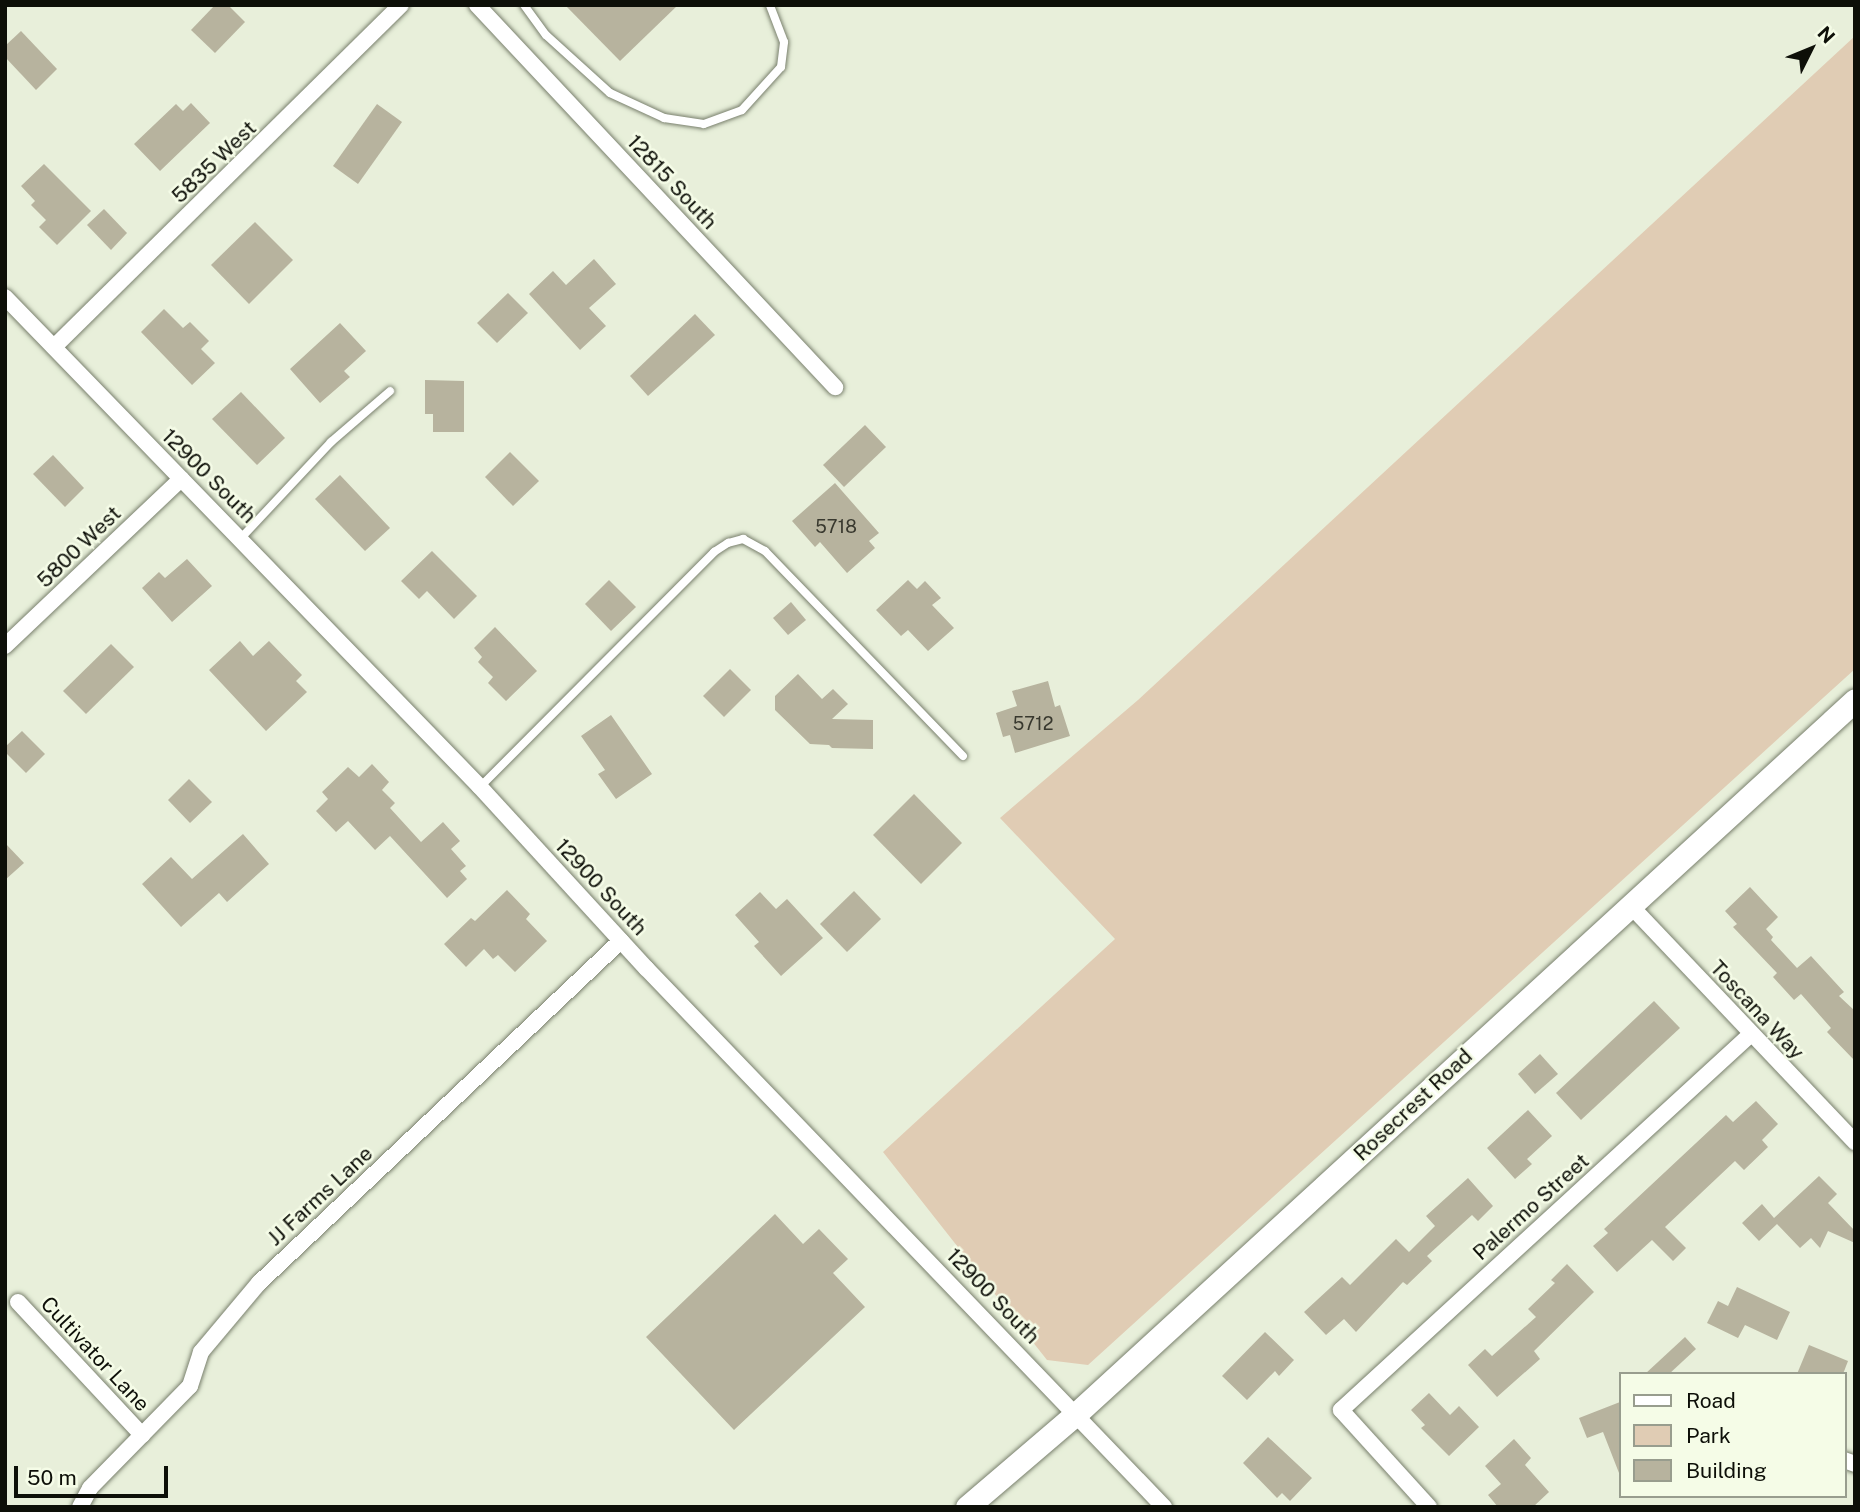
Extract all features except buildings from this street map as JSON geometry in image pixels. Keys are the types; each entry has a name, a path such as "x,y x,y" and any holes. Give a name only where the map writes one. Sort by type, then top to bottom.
{"main road":[{"name":"Rosecrest Road","path":"967,1507 1077,1413 1855,700"}],"street":[{"name":"5835 West","path":"54,347 401,5"},
{"name":"12815 South","path":"477,5 835,387"},
{"name":"12900 South","path":"5,297 241,538 480,788 621,941 1077,1413 1164,1507"},
{"name":"5800 West","path":"5,646 181,479"},
{"name":"Toscana Way","path":"1630,905 1750,1035 1855,1143"},
{"name":"JJ Farms Lane","path":"80,1507 90,1488 190,1386 201,1352 259,1283 621,941"},
{"name":"Palermo Street","path":"1429,1507 1341,1410 1750,1035"},
{"name":"Cultivator Lane","path":"18,1302 142,1435"}],"lane":[{"path":"524,5 546,35 610,93 664,118 704,124 742,110 781,66 784,42 770,5"},
{"path":"241,538 331,443 390,391"},
{"path":"480,788 714,552 728,543 743,539 765,551 801,592 963,756"}],"green space":[{"path":"1855,36 1855,669 1088,1365 1047,1360 883,1152 1115,939 1000,818 1138,700"}]}
